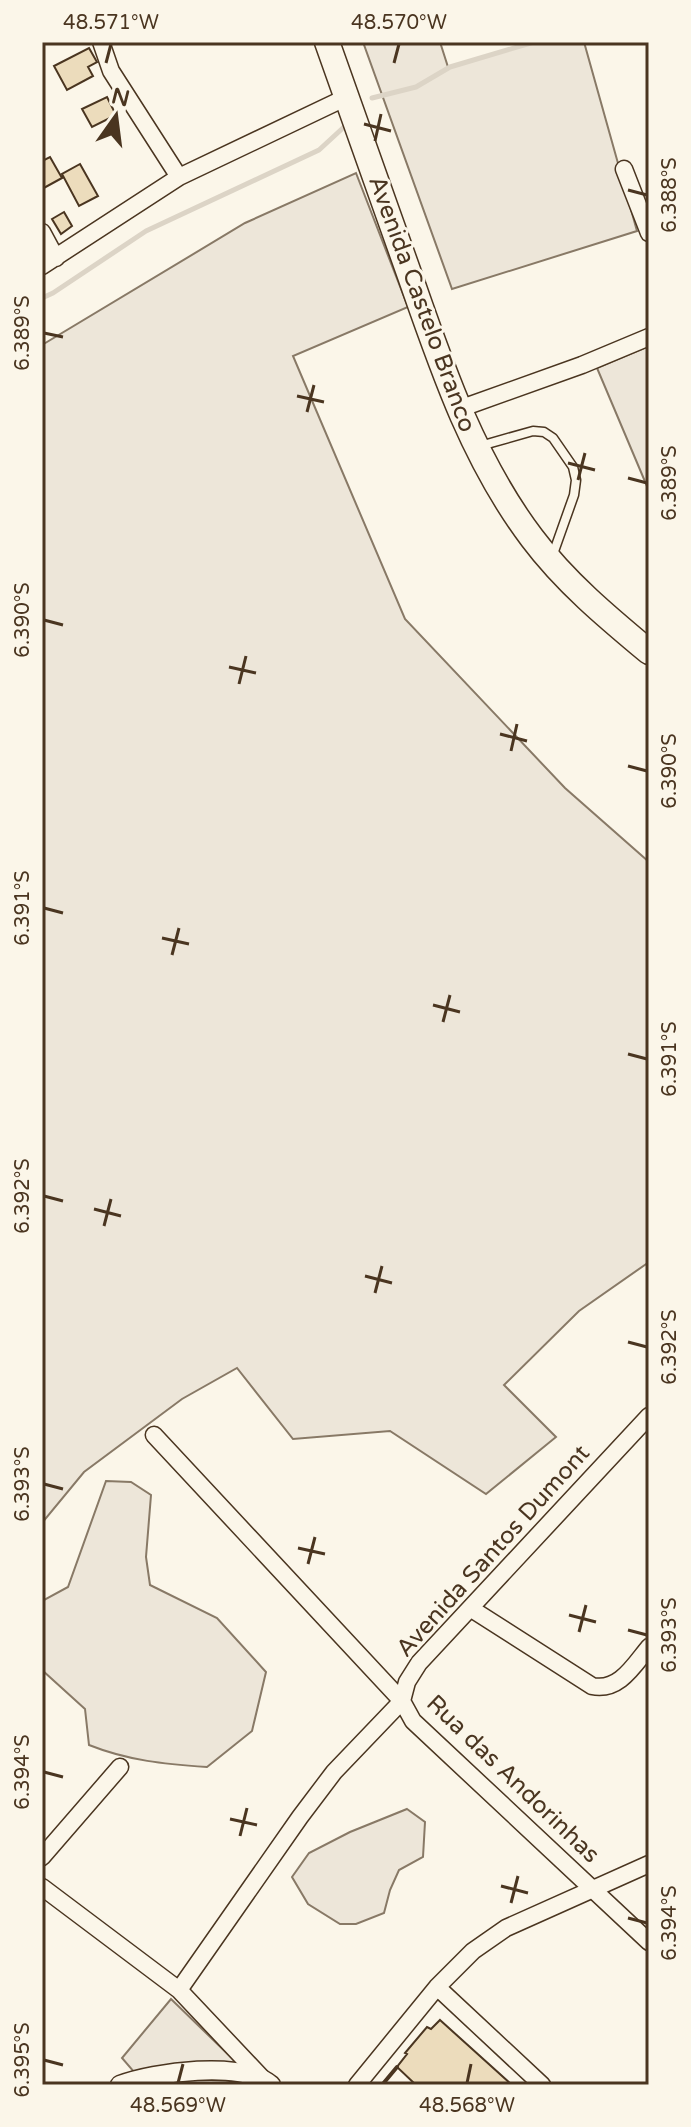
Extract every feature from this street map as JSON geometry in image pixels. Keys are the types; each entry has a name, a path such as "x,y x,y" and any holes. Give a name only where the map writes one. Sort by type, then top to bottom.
{"main road":[{"name":"Avenida Castelo Branco","path":"327,42 441,366 476,447 511,509 534,541 588,600 649,652"}],"street":[{"path":"101,42 111,71 179,177"},
{"path":"42,232 49,262 179,177 347,97"},
{"path":"624,169 649,233"},
{"path":"459,409 582,365 649,337"},
{"name":"Avenida Santos Dumont","path":"179,1990 334,1772 402,1701 407,1682 419,1663 649,1416"},
{"name":"Rua das Andorinhas","path":"154,1435 402,1701 413,1721 649,1942"},
{"path":"470,1608 592,1686 603,1688 622,1680 649,1647"},
{"path":"42,1857 120,1767"},
{"path":"357,2085 437,1987 473,1951 506,1928 649,1864"},
{"path":"42,1887 179,1990 267,2082"},
{"path":"437,1987 542,2085"},
{"path":"120,2085 140,2078 223,2070 267,2082"}],"lane":[{"path":"476,447 533,431 544,432 553,438 573,467 576,480 574,495 551,561"}],"shaded area":[{"path":"363,42 440,42 448,67 534,42 584,42 637,231 452,289"},
{"path":"356,173 408,307 293,356 405,619 565,788 649,862 649,1262 579,1311 504,1385 556,1437 486,1494 390,1431 293,1439 237,1368 182,1399 84,1472 42,1523 42,345 245,223"},
{"path":"649,346 649,491 597,368"},
{"path":"106,1481 131,1482 151,1495 146,1557 150,1585 217,1618 266,1672 252,1731 207,1767 133,1758 89,1745 85,1709 42,1670 42,1601 68,1587"},
{"path":"407,1809 425,1822 423,1857 399,1870 384,1913 356,1924 340,1924 308,1904 292,1877 309,1853"},
{"path":"171,1999 237,2063 186,2063 134,2072 122,2058"}],"building":[{"path":"89,48 97,62 88,67 93,76 67,90 54,66"},
{"path":"107,97 116,115 92,127 82,109"},
{"path":"50,157 62,178 42,189 42,161"},
{"path":"80,164 98,196 79,206 62,174"},
{"path":"64,212 72,226 61,234 52,219"},
{"path":"440,2020 512,2085 416,2085 397,2067 427,2027 431,2029"}],"waterway":[{"path":"372,98 416,87 450,67 534,42"},
{"path":"42,298 146,231 319,150 344,127"}],"wall":[{"path":"382,2085 397,2067"}]}
